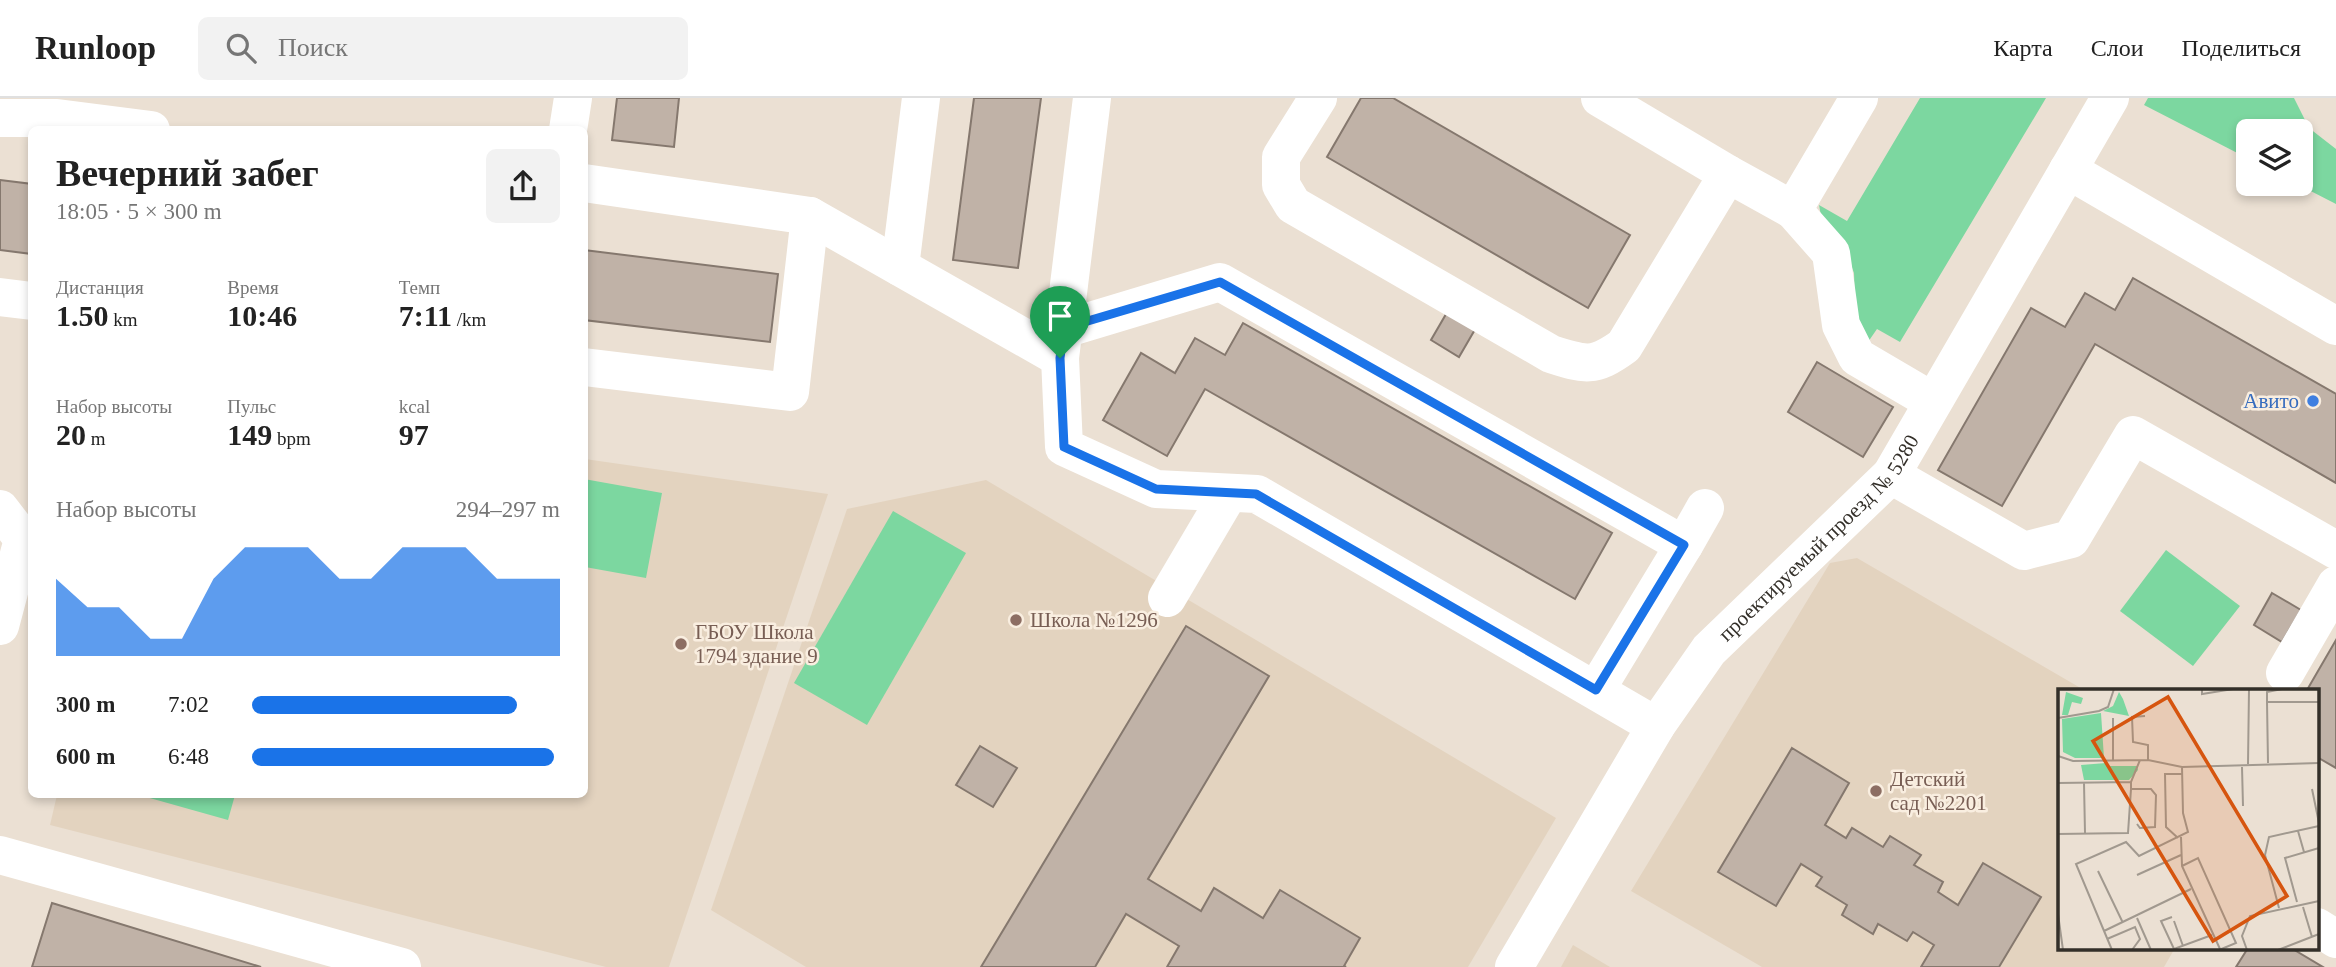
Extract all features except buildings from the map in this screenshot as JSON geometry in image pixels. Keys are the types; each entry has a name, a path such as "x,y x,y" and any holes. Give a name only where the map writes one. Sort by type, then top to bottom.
{"street":[{"path":"569,126 573,98"},
{"path":"900,267 921,98"},
{"path":"1092,98 1062,343 1064,447 1156,489 1256,494 1656,726"},
{"path":"1318,98 1282,157 1281,185 1293,205 1551,354 1578,363 1603,361 1624,346 1728,174"},
{"path":"1600,98 1793,210 1831,253 1841,325 1857,357 1931,401"},
{"path":"1793,210 1859,98"},
{"name":"проектируемый проезд № 5280","path":"1514,967 1656,726 1709,650 1891,475 1931,401 2110,98"},
{"path":"0,118 59,108 134,126"},
{"path":"2068,170 2336,326"},
{"path":"588,184 810,216 900,267 1062,343 1220,282 1684,545"},
{"path":"588,367 790,392 810,216"},
{"path":"0,297 28,300"},
{"path":"1891,475 2024,551 2071,539 2133,435 2336,550"},
{"path":"1167,598 1229,493"},
{"path":"1596,690 1705,508"},
{"path":"0,509 23,539 0,626"},
{"path":"2286,673 2336,585"},
{"path":"0,855 402,967"},
{"path":"2318,928 2336,939"}],"shaded area":[{"name":"ГБОУ Школа 1794 здание 9","path":"588,459 828,494 669,967 606,967 50,825 56,798 588,798"},
{"name":"Школа №1296","path":"986,480 1556,818 1468,967 806,967 711,910 847,509"},
{"name":"Детский сад №2201","path":"1857,558 2082,689 2058,689 2058,950 2174,950 2164,967 1762,967 1631,891 1830,563"},
{"path":"1573,945 1610,967 1561,967"}],"green space":[{"path":"1920,98 2046,98 1900,342 1877,329 1868,342 1856,335 1854,273 1841,239 1822,221 1819,205 1847,221"},
{"path":"2148,98 2294,98 2304,119 2236,119 2236,152 2144,105"},
{"path":"2313,131 2336,149 2336,204 2313,192"},
{"path":"588,480 662,493 646,578 588,568"},
{"path":"893,511 966,553 867,725 794,683"},
{"path":"2166,550 2240,606 2193,666 2120,611"},
{"path":"150,798 234,798 228,820"}],"place":[{"name":"Авито","path":"2313,401"},
{"name":"Школа №1296","path":"1016,620"},
{"name":"ГБОУ Школа 1794 здание 9","path":"681,644"},
{"name":"Детский сад №2201","path":"1876,791"}],"route":[{"path":"1220,282 1684,545 1596,690 1256,494 1156,489 1064,447 1060,358 1064,328 1220,282"}]}
